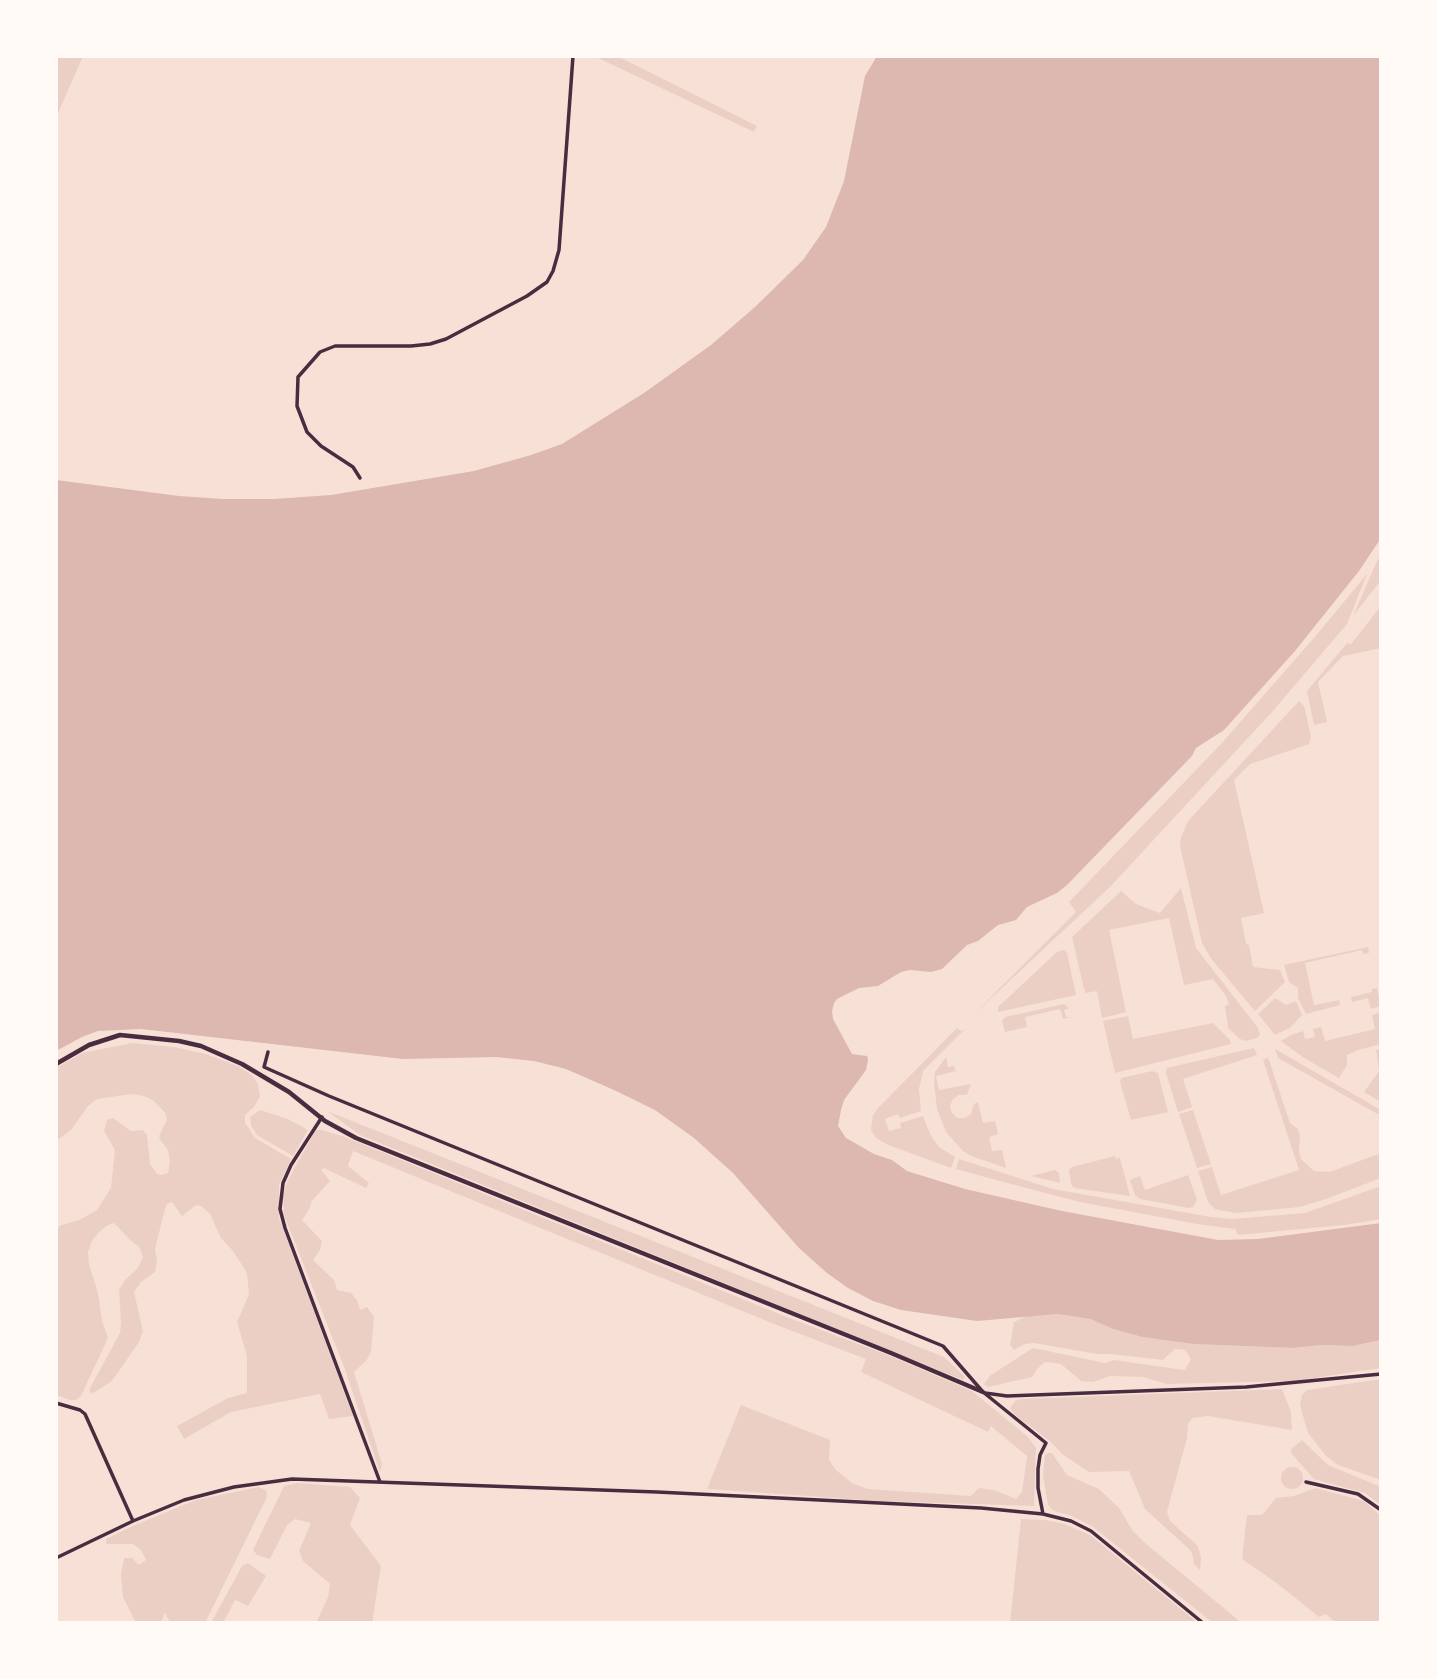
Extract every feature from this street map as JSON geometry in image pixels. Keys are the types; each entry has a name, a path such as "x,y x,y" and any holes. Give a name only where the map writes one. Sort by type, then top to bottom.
{"street":[{"path":"360,478 344,460 321,446 307,432 297,405 298,377 320,352 335,346 411,346 446,340 527,296 547,282 559,250 573,56"},
{"path":"56,1064 89,1045 120,1035 201,1046 242,1064 289,1092 322,1117 369,1144 983,1392 1007,1396 1246,1387 1381,1374"},
{"path":"268,1052 264,1067 329,1096 943,1346 983,1392 1046,1443 1040,1455 1038,1469 1043,1514"},
{"path":"322,1117 303,1143 283,1183 281,1217 380,1483"},
{"path":"56,1403 85,1414 133,1521"},
{"path":"56,1559 133,1521 184,1500 246,1485 292,1479 657,1492 981,1508 1043,1514 1071,1521 1091,1531 1203,1623"},
{"path":"1306,1482 1358,1494 1381,1510"}],"shaded area":[{"path":"56,56 83,56 56,118"},
{"path":"594,56 617,56 757,126 754,132"},
{"path":"877,56 1381,56 1381,538 1359,571 1295,651 1224,730 1196,748 1192,756 1067,885 1057,893 1027,907 1016,920 998,925 978,941 967,945 942,969 931,972 901,972 878,986 859,988 837,999 832,1011 833,1019 852,1054 867,1056 868,1060 866,1070 844,1100 841,1110 838,1126 846,1138 874,1154 892,1160 907,1171 965,1189 1062,1211 1218,1240 1258,1239 1381,1223 1381,1340 1353,1346 1293,1348 1193,1344 1142,1337 1090,1319 1057,1314 977,1321 901,1310 873,1301 827,1273 799,1248 733,1173 694,1138 655,1110 566,1069 534,1061 496,1057 403,1059 141,1029 98,1031 56,1051 56,480 223,499 331,495 474,471 562,444 644,393 711,345 803,260 826,227 844,181 865,76"},
{"path":"1381,555 1381,580 1353,616 1377,561"},
{"path":"1367,574 1347,624 1272,712 1110,887 972,1016 1076,912 1069,902 1221,744"},
{"path":"1381,606 1381,648 1343,656 1318,682 1327,722 1314,725 1307,691 1347,643 1351,644"},
{"path":"1299,701 1304,706 1311,737 1309,744 1250,764 1234,780 1264,913 1241,918 1246,944 1249,945 1253,967 1280,970 1285,982 1255,1011 1212,960 1202,943 1180,846 1181,837 1188,821"},
{"path":"1181,888 1196,948 1258,1028 1260,1035 1257,1038 1245,1041 1228,1028 1225,1006 1229,1004 1213,979 1184,985 1169,918 1109,930 1126,1012 1102,1018 1097,991 1086,993 1072,937 1121,891 1136,904 1160,913"},
{"path":"1368,947 1369,953 1363,954 1362,950 1305,963 1314,1005 1339,1000 1340,1005 1306,1014 1298,998 1298,988 1289,982 1284,965"},
{"path":"1064,950 1067,953 1076,995 998,1012 998,1007 1057,952"},
{"path":"1377,988 1381,1006 1371,1009 1368,998 1352,1002 1351,997 1372,992 1371,989"},
{"path":"1275,998 1286,1005 1296,1001 1302,1015 1290,1028 1275,1035 1258,1014"},
{"path":"1064,1004 1069,1008 1064,1010 1066,1017 1071,1017 1063,1019 1060,1009 1025,1017 1027,1027 1005,1032 1002,1021 1005,1017"},
{"path":"1381,1012 1381,1044 1347,1055 1347,1065 1339,1078 1281,1041 1303,1031 1305,1039 1315,1037 1313,1029 1321,1027 1325,1041 1375,1029 1372,1015"},
{"path":"1128,1016 1133,1039 1213,1023 1231,1044 1115,1073 1103,1021"},
{"path":"957,1028 961,1031 965,1029 923,1071 919,1089 921,1111 900,1118 898,1114 885,1119 889,1131 901,1128 900,1123 923,1116 939,1147 955,1157 951,1168 888,1145 876,1138 871,1130 873,1115 878,1108"},
{"path":"132,1043 174,1047 206,1054 238,1066 252,1075 258,1084 260,1096 254,1107 245,1115 245,1123 255,1138 291,1159 279,1185 279,1218 353,1416 329,1419 320,1394 231,1412 184,1439 177,1426 228,1398 247,1393 247,1356 237,1322 249,1294 247,1273 221,1238 210,1214 196,1205 182,1216 172,1202 167,1204 165,1209 155,1249 155,1272 141,1282 134,1292 143,1331 139,1342 112,1381 92,1394 89,1390 120,1333 119,1290 138,1268 143,1257 139,1247 114,1223 99,1232 92,1241 88,1252 89,1264 108,1338 81,1396 70,1400 56,1395 56,1234 59,1226 79,1220 97,1210 111,1188 115,1150 104,1131 107,1120 113,1118 131,1131 143,1130 147,1135 150,1164 157,1174 168,1173 170,1162 168,1150 159,1136 167,1120 166,1114 154,1101 144,1096 132,1094 97,1099 88,1106 71,1130 56,1141 56,1068 82,1053"},
{"path":"1254,1048 1257,1055 1183,1079 1192,1107 1178,1112 1166,1073 1167,1068"},
{"path":"1275,1049 1381,1110 1381,1116 1278,1058"},
{"path":"1381,1049 1381,1102 1364,1092 1379,1071 1376,1050"},
{"path":"946,1057 948,1067 954,1066 956,1071 936,1076 939,1090 971,1084 967,1095 959,1095 953,1099 950,1106 952,1113 957,1118 965,1118 971,1114 974,1104 978,1102 983,1123 995,1121 998,1134 989,1137 992,1151 1002,1150 1006,1168 971,1156 946,1132 937,1109 934,1082 935,1072"},
{"path":"1268,1057 1290,1123 1298,1129 1301,1159 1314,1171 1330,1172 1381,1153 1381,1178 1300,1207 1236,1213 1215,1209 1208,1202 1198,1171 1212,1167 1221,1195 1299,1170 1263,1060"},
{"path":"1152,1071 1158,1073 1168,1112 1131,1120 1121,1078"},
{"path":"260,1110 288,1119 308,1130 293,1156 257,1135 250,1117"},
{"path":"1193,1110 1211,1164 1197,1168 1179,1114"},
{"path":"327,1111 944,1357 965,1377 963,1380 360,1135"},
{"path":"316,1130 345,1137 972,1391 1028,1437 1036,1448 1034,1506 879,1501 707,1489 741,1405 830,1440 829,1460 836,1470 852,1483 868,1489 971,1496 979,1488 994,1490 1016,1499 1022,1492 1027,1456 991,1426 988,1432 861,1372 866,1359 779,1326 353,1151 348,1166 369,1183 366,1188 324,1168 321,1170 330,1181 311,1202 302,1220 322,1241 313,1260 334,1280 337,1290 351,1293 360,1310 367,1307 374,1317 371,1352 354,1372 382,1464 380,1472 344,1367 284,1215 283,1196 286,1185"},
{"path":"1115,1156 1116,1159 1120,1158 1130,1196 1074,1188 1071,1184 1069,1170 1072,1167"},
{"path":"959,1159 1053,1189 1232,1219 1305,1213 1381,1186 1381,1219 1238,1235 1235,1229 1080,1202 1007,1183 956,1169"},
{"path":"1055,1170 1059,1173 1060,1183 1031,1176"},
{"path":"1188,1175 1197,1200 1193,1207 1189,1208 1140,1199 1135,1195 1130,1180 1140,1176 1145,1190"},
{"path":"1057,1314 1090,1319 1142,1337 1193,1344 1293,1348 1353,1346 1381,1340 1381,1368 1294,1381 1167,1384 1143,1377 1110,1376 1093,1382 1081,1381 1061,1364 1045,1362 1032,1377 988,1387 984,1384 991,1375 1033,1348 1105,1363 1114,1360 1185,1370 1191,1359 1185,1350 1175,1349 1163,1360 1097,1354 1034,1343 1014,1350 1010,1345 1014,1322 1029,1315"},
{"path":"1381,1379 1381,1480 1338,1465 1326,1456 1308,1433 1300,1405 1302,1395 1307,1390"},
{"path":"1282,1389 1291,1412 1292,1430 1208,1416 1193,1418 1188,1423 1187,1438 1167,1512 1170,1521 1198,1546 1200,1570 1194,1564 1188,1548 1145,1509 1129,1471 1089,1472 1062,1454 1010,1408 1015,1401 1021,1399"},
{"path":"1302,1440 1328,1465 1381,1487 1381,1505 1365,1493 1314,1479 1291,1453 1292,1448"},
{"path":"1052,1453 1067,1475 1099,1489 1119,1508 1133,1531 1145,1543 1242,1623 1213,1623 1093,1527 1072,1516 1054,1511 1048,1505 1043,1475 1045,1455"},
{"path":"1292,1467 1300,1470 1303,1478 1300,1486 1292,1489 1284,1486 1281,1478 1284,1470"},
{"path":"297,1483 350,1487 360,1498 350,1525 381,1566 372,1623 316,1623 328,1597 330,1584 303,1561 299,1551 311,1523 295,1519 287,1525 270,1559 257,1555 253,1550 284,1486"},
{"path":"258,1487 267,1491 266,1499 205,1623 170,1623 165,1612 161,1623 136,1623 123,1597 121,1574 124,1558 132,1558 139,1565 146,1560 141,1550 133,1544 106,1544 106,1539 196,1500"},
{"path":"1315,1488 1364,1501 1381,1516 1381,1623 1336,1623 1326,1614 1319,1617 1242,1559 1247,1515 1262,1515 1276,1498 1294,1496"},
{"path":"1021,1519 1065,1524 1090,1535 1198,1623 1010,1623"},
{"path":"248,1563 266,1576 248,1606 235,1600 223,1623 211,1623 242,1566"}]}
